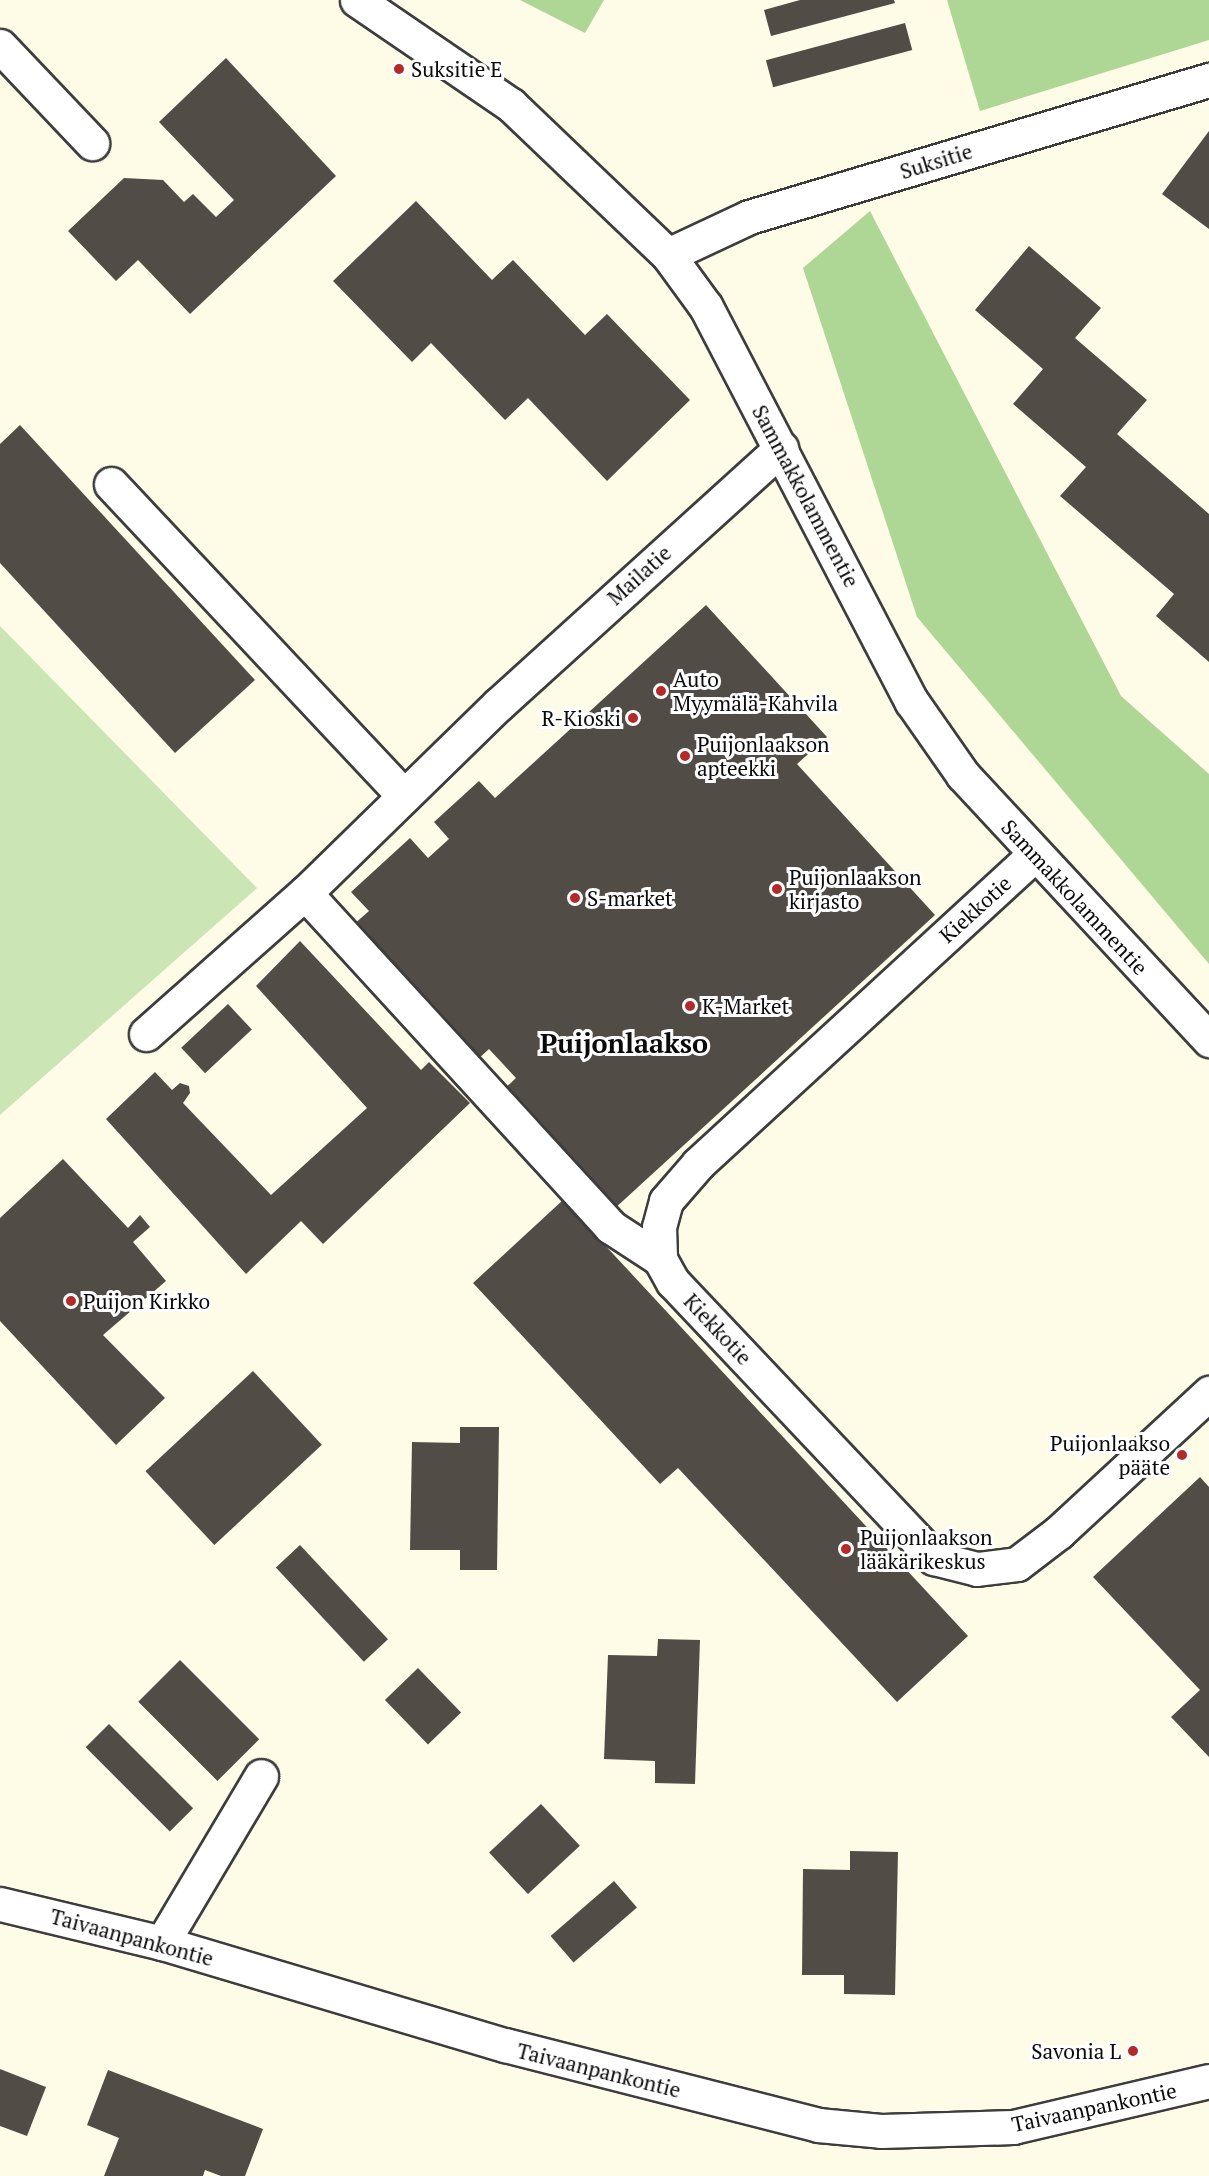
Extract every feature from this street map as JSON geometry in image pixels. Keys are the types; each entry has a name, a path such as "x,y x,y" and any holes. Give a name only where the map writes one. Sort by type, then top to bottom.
{"street":[{"name":"Sammakkolammentie","path":"357,0 511,105 668,255 706,307 912,702 963,775 1209,1040"},
{"path":"0,46 92,143"},
{"name":"Suksitie","path":"668,255 749,217 1209,80"},
{"name":"Mailatie","path":"146,1034 305,893 499,704 781,448"},
{"path":"111,484 404,796"},
{"name":"Kiekkotie","path":"1035,854 698,1164 666,1201 659,1227 660,1258 674,1282 934,1558 977,1569 1017,1564 1059,1532 1209,1393"},
{"path":"305,893 611,1227 660,1258"},
{"path":"162,1943 261,1776"},
{"name":"Taivaanpankontie","path":"0,1904 162,1943 505,2045 818,2125 881,2131 1013,2127 1209,2081"}],"green space":[{"path":"520,0 604,0 585,33"},
{"path":"947,0 1209,0 1209,40 980,111"},
{"path":"870,211 1121,696 1209,774 1209,964 917,617 803,268"},
{"path":"0,626 257,888 0,1115"}],"building":[{"path":"800,0 894,0 895,3 771,36 764,10"},
{"path":"905,23 912,50 773,87 766,60"},
{"path":"226,58 336,176 190,314 138,260 116,281 68,231 124,178 163,180 184,202 193,194 216,217 234,200 159,122"},
{"path":"1209,131 1209,229 1162,194"},
{"path":"416,201 492,280 513,260 585,335 607,314 690,400 607,481 528,398 505,420 431,343 412,362 333,281"},
{"path":"1029,246 1101,308 1075,338 1147,400 1117,434 1209,514 1209,662 1156,616 1174,594 1060,496 1086,467 1013,404 1043,369 975,310"},
{"path":"20,425 255,680 175,753 0,563 0,444"},
{"path":"706,605 827,737 797,764 935,915 613,1210 503,1090 516,1078 489,1049 477,1060 353,925 369,911 351,892 410,838 428,858 449,839 434,822 479,781 495,798"},
{"path":"300,941 421,1070 429,1062 470,1103 323,1244 301,1221 246,1274 106,1119 155,1072 172,1090 180,1083 189,1086 190,1093 183,1103 271,1195 367,1108 256,986"},
{"path":"228,1004 252,1030 205,1073 181,1048"},
{"name":"Puijon Kirkko","path":"63,1159 128,1228 140,1215 150,1227 133,1242 166,1281 103,1335 165,1398 116,1445 0,1321 0,1218"},
{"path":"563,1200 968,1636 897,1702 678,1468 660,1484 473,1283"},
{"path":"253,1371 322,1445 214,1545 145,1471"},
{"path":"460,1427 499,1427 497,1570 460,1570 460,1550 410,1550 412,1442 460,1443"},
{"path":"1200,1477 1209,1487 1209,1757 1171,1717 1200,1690 1093,1577"},
{"path":"300,1545 388,1639 364,1662 276,1568"},
{"path":"658,1639 700,1640 695,1784 655,1783 655,1761 604,1759 608,1655 657,1656"},
{"path":"180,1660 259,1739 217,1781 138,1702"},
{"path":"418,1668 461,1713 428,1745 385,1700"},
{"path":"109,1724 193,1808 170,1831 86,1747"},
{"path":"541,1804 580,1846 528,1894 489,1852"},
{"path":"850,1851 898,1852 895,1995 844,1994 844,1975 802,1975 803,1869 850,1870"},
{"path":"614,1881 637,1907 574,1963 551,1936"},
{"path":"0,2069 46,2087 27,2136 0,2126"},
{"path":"108,2070 263,2129 245,2176 221,2176 205,2170 203,2176 104,2176 119,2138 87,2125"}],"place":[{"name":"Suksitie E","path":"399,69"},
{"name":"Auto Myymälä-Kahvila","path":"661,691"},
{"name":"R-Kioski","path":"633,718"},
{"name":"Puijonlaakson apteekki","path":"685,756"},
{"name":"Puijonlaakson kirjasto","path":"777,889"},
{"name":"S-market","path":"575,898"},
{"name":"K-Market","path":"690,1006"},
{"name":"Puijon Kirkko","path":"71,1301"},
{"name":"Puijonlaakso pääte","path":"1182,1455"},
{"name":"Puijonlaakson lääkärikeskus","path":"846,1549"},
{"name":"Savonia L","path":"1133,2051"}],"district":[{"name":"Puijonlaakso","path":"624,1044"}]}
